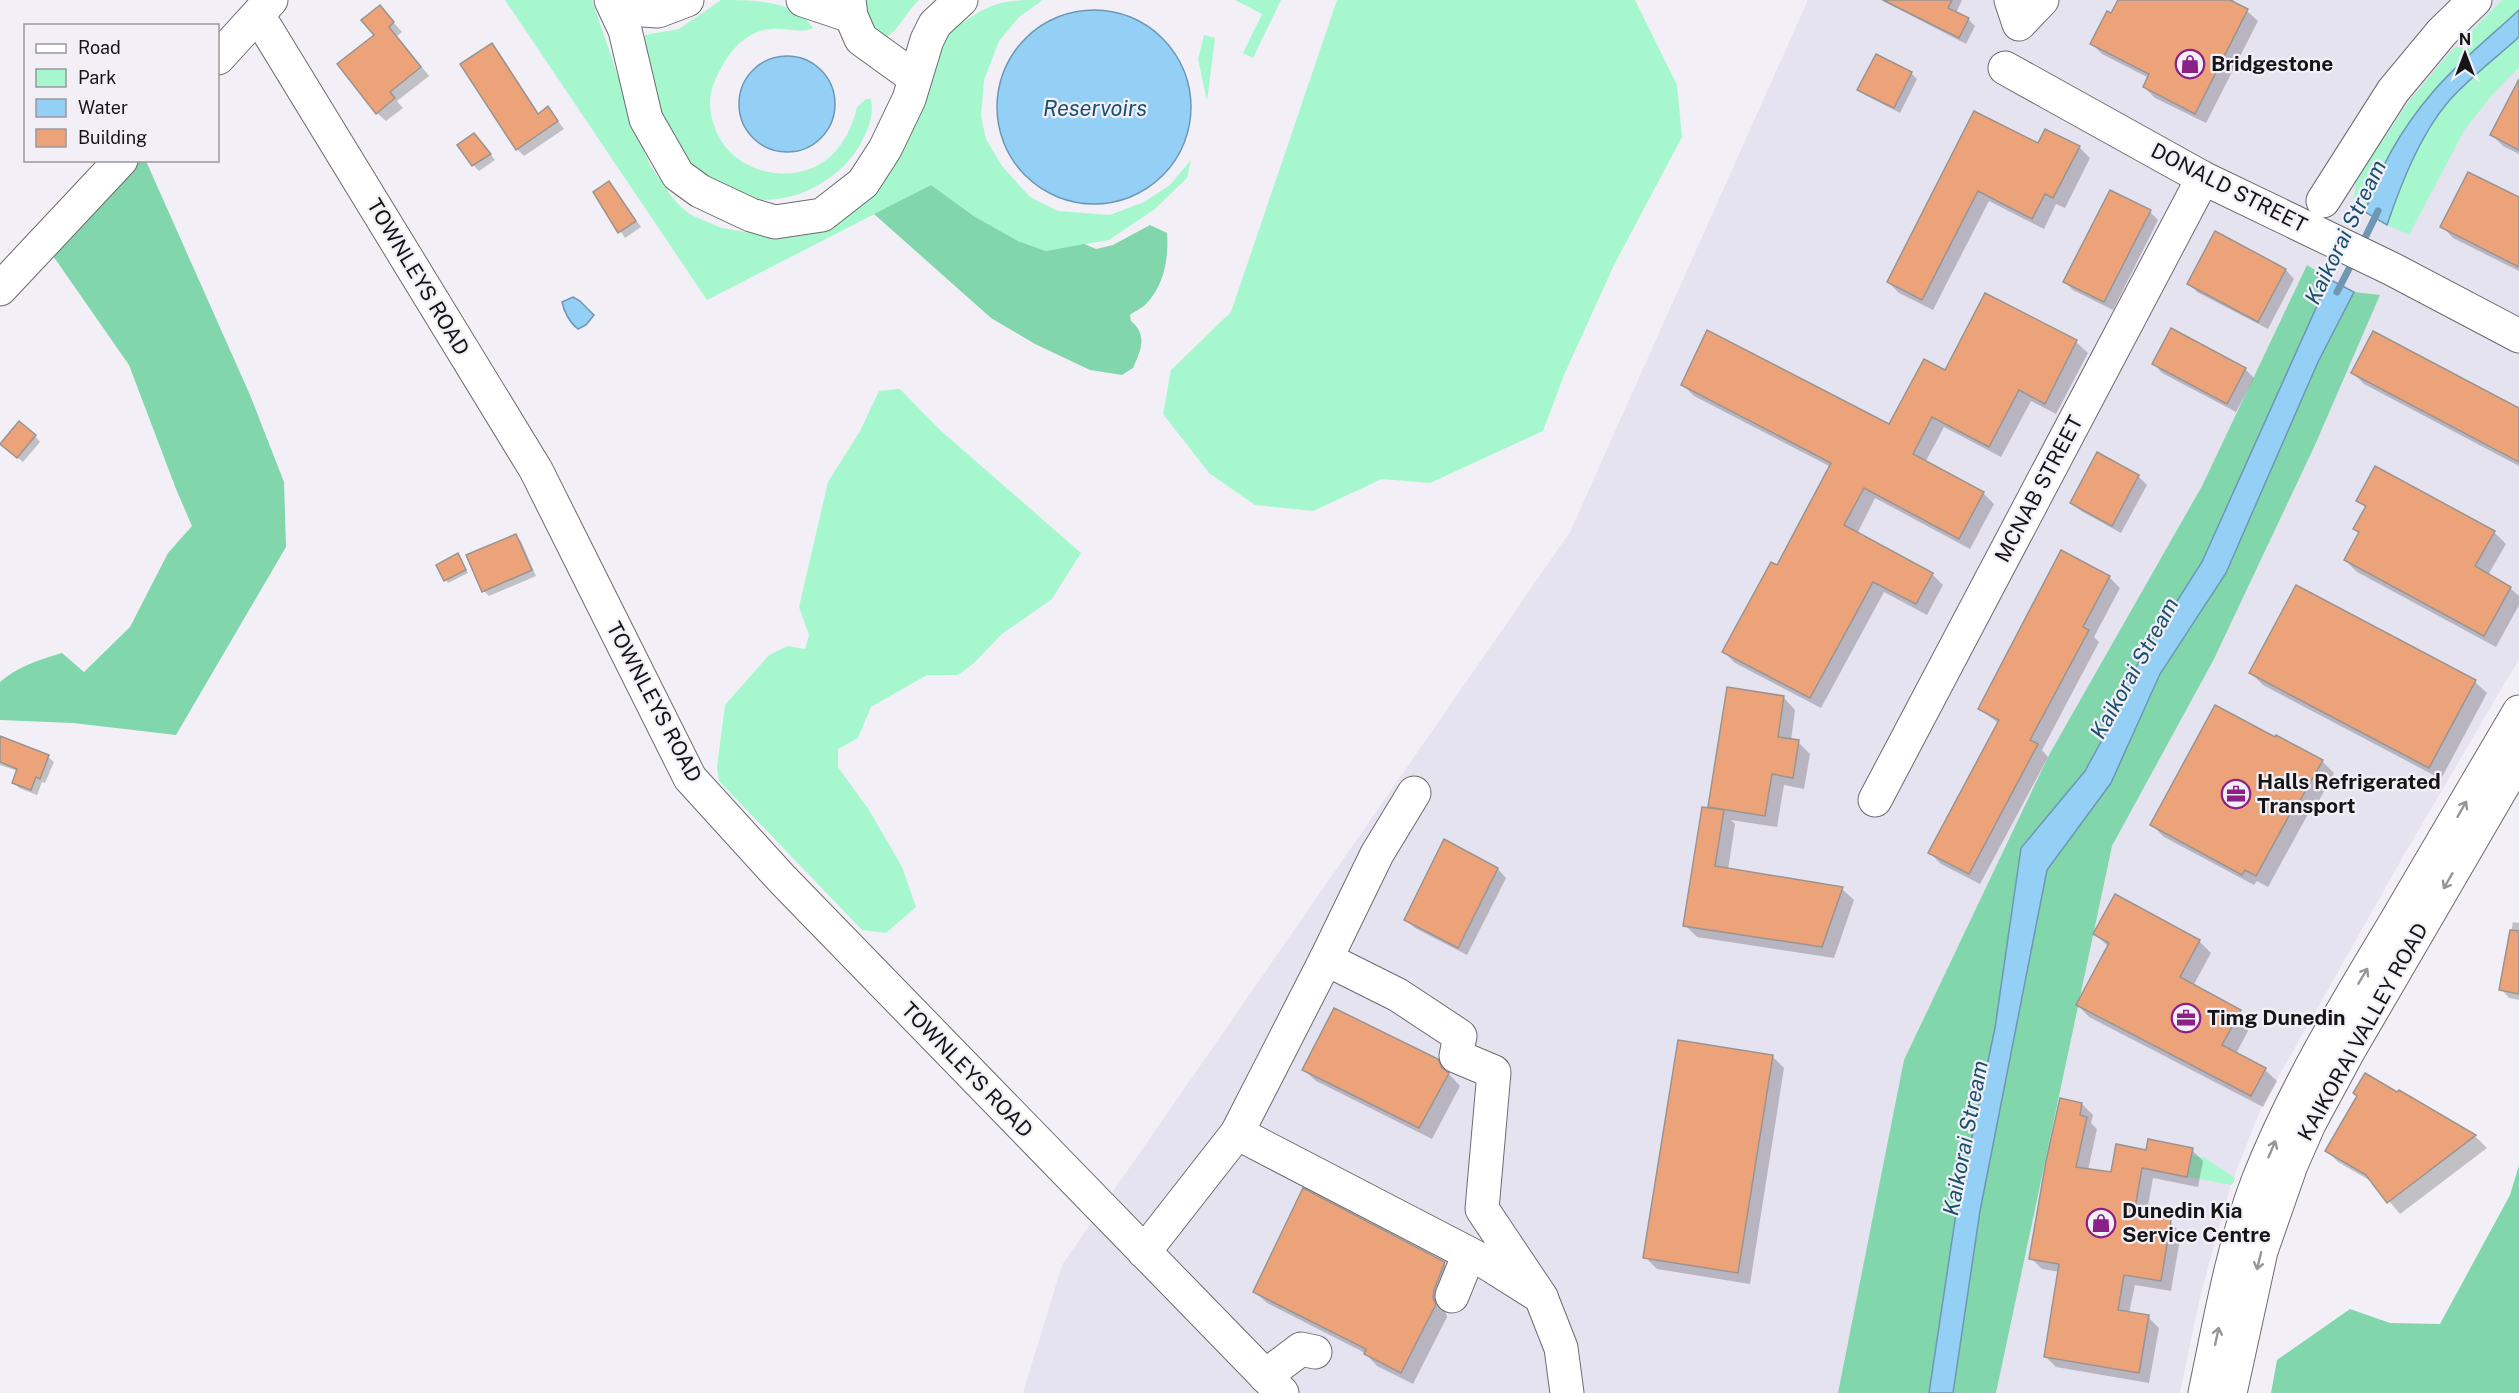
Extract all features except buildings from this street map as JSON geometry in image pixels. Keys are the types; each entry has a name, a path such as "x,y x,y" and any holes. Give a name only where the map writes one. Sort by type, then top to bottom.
{"street":[{"path":"613,4 658,11 687,0"},
{"path":"803,0 850,8 861,39 915,78"},
{"path":"613,4 625,30 646,119 678,175 700,191 751,215 775,222 822,215 863,183 885,149 909,99 927,40 935,24 961,0"},
{"path":"2011,0 2019,24 2042,0"},
{"path":"2323,201 2393,91 2442,32 2475,0"},
{"path":"219,57 265,7"},
{"name":"TOWNLEYS ROAD","path":"265,7 536,470 690,778 783,880 1274,1384"},
{"name":"DONALD STREET","path":"2005,68 2203,178 2392,269 2519,336"},
{"path":"0,289 119,162"},
{"name":"MCNAB STREET","path":"1875,800 2203,178"},
{"name":"KAIKORAI VALLEY ROAD","path":"2205,1393 2241,1234 2258,1182 2281,1129 2313,1065 2356,988 2519,712"},
{"name":"KAIKORAI VALLEY ROAD","path":"2230,1393 2261,1251 2296,1155 2349,1050 2519,758"},
{"path":"1143,1252 1237,1133 1377,854 1414,793"},
{"path":"1326,959 1398,995 1460,1036 1456,1056 1494,1072 1482,1209 1541,1297 1561,1348 1567,1393"},
{"path":"1237,1133 1469,1254 1541,1297"},
{"path":"1452,1296 1469,1254"},
{"path":"1274,1384 1301,1349 1315,1353"}],"shaded area":[{"path":"1808,0 2519,0 2519,659 2404,855 2262,1106 2231,1184 2200,1297 2180,1393 1023,1393 1062,1265 1570,532"}],"green space":[{"path":"505,0 592,0 650,165 681,207 691,215 722,228 763,235 836,218 949,27 990,7 1012,1 1043,0 1019,17 999,41 984,80 981,116 986,139 1002,166 1030,197 1058,211 1110,215 1144,202 1170,185 1191,160 1187,178 1155,209 1109,240 1046,251 1018,241 977,219 931,185 707,300"},
{"path":"721,0 760,1 785,7 796,12 813,28 807,30 769,29 751,35 731,52 714,82 710,108 715,128 723,144 750,166 766,172 783,174 801,172 817,165 832,155 841,145 851,127 857,107 866,99 871,99 872,111 868,127 850,159 836,173 802,193 762,200 743,197 724,189 687,162 672,138 641,43 645,35 679,29"},
{"path":"859,0 919,0 887,37 867,27"},
{"path":"1235,0 1281,0 1253,58 1243,53 1262,14"},
{"path":"1337,0 1635,0 1677,85 1682,137 1614,265 1564,375 1543,431 1430,483 1382,479 1313,511 1255,505 1209,473 1163,414 1171,370 1231,312"},
{"path":"2502,0 2519,0 2519,10 2433,92 2375,181 2365,212 2357,208 2354,197 2356,181 2410,100 2445,58"},
{"path":"1204,35 1215,38 1207,101 1198,59"},
{"path":"2519,37 2519,67 2492,95 2465,129 2409,235 2387,225 2412,160 2438,115 2465,85"},
{"path":"137,162 146,162 250,395 284,482 286,547 176,735 73,723 0,720 0,682 7,676 29,664 62,653 84,672 130,627 168,553 192,526 129,365 51,253"},
{"path":"931,185 975,217 1018,241 1046,251 1084,244 1096,249 1113,245 1150,225 1167,233 1166,262 1157,289 1146,304 1130,315 1141,337 1140,349 1133,368 1122,375 1090,370 1035,344 991,318 874,214"},
{"path":"2307,265 2329,279 2202,562 2140,659 2114,718 2085,771 2021,848 1995,1028 1957,1207 1929,1393 1838,1393 1904,1060 2049,755 2202,486"},
{"path":"2354,292 2380,295 2315,445 2214,659 2112,846 1996,1393 1953,1393 1980,1211 2047,870 2111,783 2160,674 2226,573 2318,362"},
{"path":"900,389 940,430 1081,553 1052,599 1002,634 974,663 958,675 927,675 871,707 858,738 838,749 838,767 869,810 902,867 916,907 886,933 862,930 719,781 717,767 725,705 769,655 788,646 805,649 809,635 799,607 828,482 860,431 879,391"},
{"path":"2192,1155 2205,1158 2235,1178 2232,1185 2188,1177"},
{"path":"2519,1165 2519,1393 2271,1393 2277,1360 2350,1309 2390,1323 2440,1324 2510,1195"}],"water":[{"name":"Reservoirs","path":"1094,10 1113,12 1140,22 1155,32 1169,46 1183,70 1189,88 1191,107 1189,126 1179,153 1169,168 1155,182 1131,196 1113,202 1094,204 1075,202 1048,192 1033,182 1019,168 1005,144 999,126 997,107 999,88 1009,61 1019,46 1033,32 1057,18 1075,12"},
{"path":"2519,10 2519,37 2456,93 2429,129 2405,177 2387,225 2365,212 2384,164 2401,134 2421,106 2452,71"},
{"path":"787,56 805,60 821,70 831,86 835,104 831,122 821,138 805,148 787,152 769,148 753,138 743,122 739,104 743,86 753,70 769,60"},
{"path":"2329,279 2354,292 2318,362 2226,573 2160,674 2111,783 2047,870 1980,1211 1953,1393 1929,1393 1957,1207 1995,1028 2021,848 2085,771 2114,718 2140,659 2202,562"},
{"path":"573,297 594,315 586,325 578,329 572,324 562,302"}],"waterway":[{"name":"Kaikorai Stream","path":"2362,244 2378,211"},
{"name":"Kaikorai Stream","path":"2337,292 2354,259"}],"place":[{"name":"Bridgestone","path":"2190,64"},
{"name":"Halls Refrigerated Transport","path":"2236,794"},
{"name":"Timg Dunedin","path":"2186,1018"},
{"name":"Dunedin Kia Service Centre","path":"2101,1223"}]}
